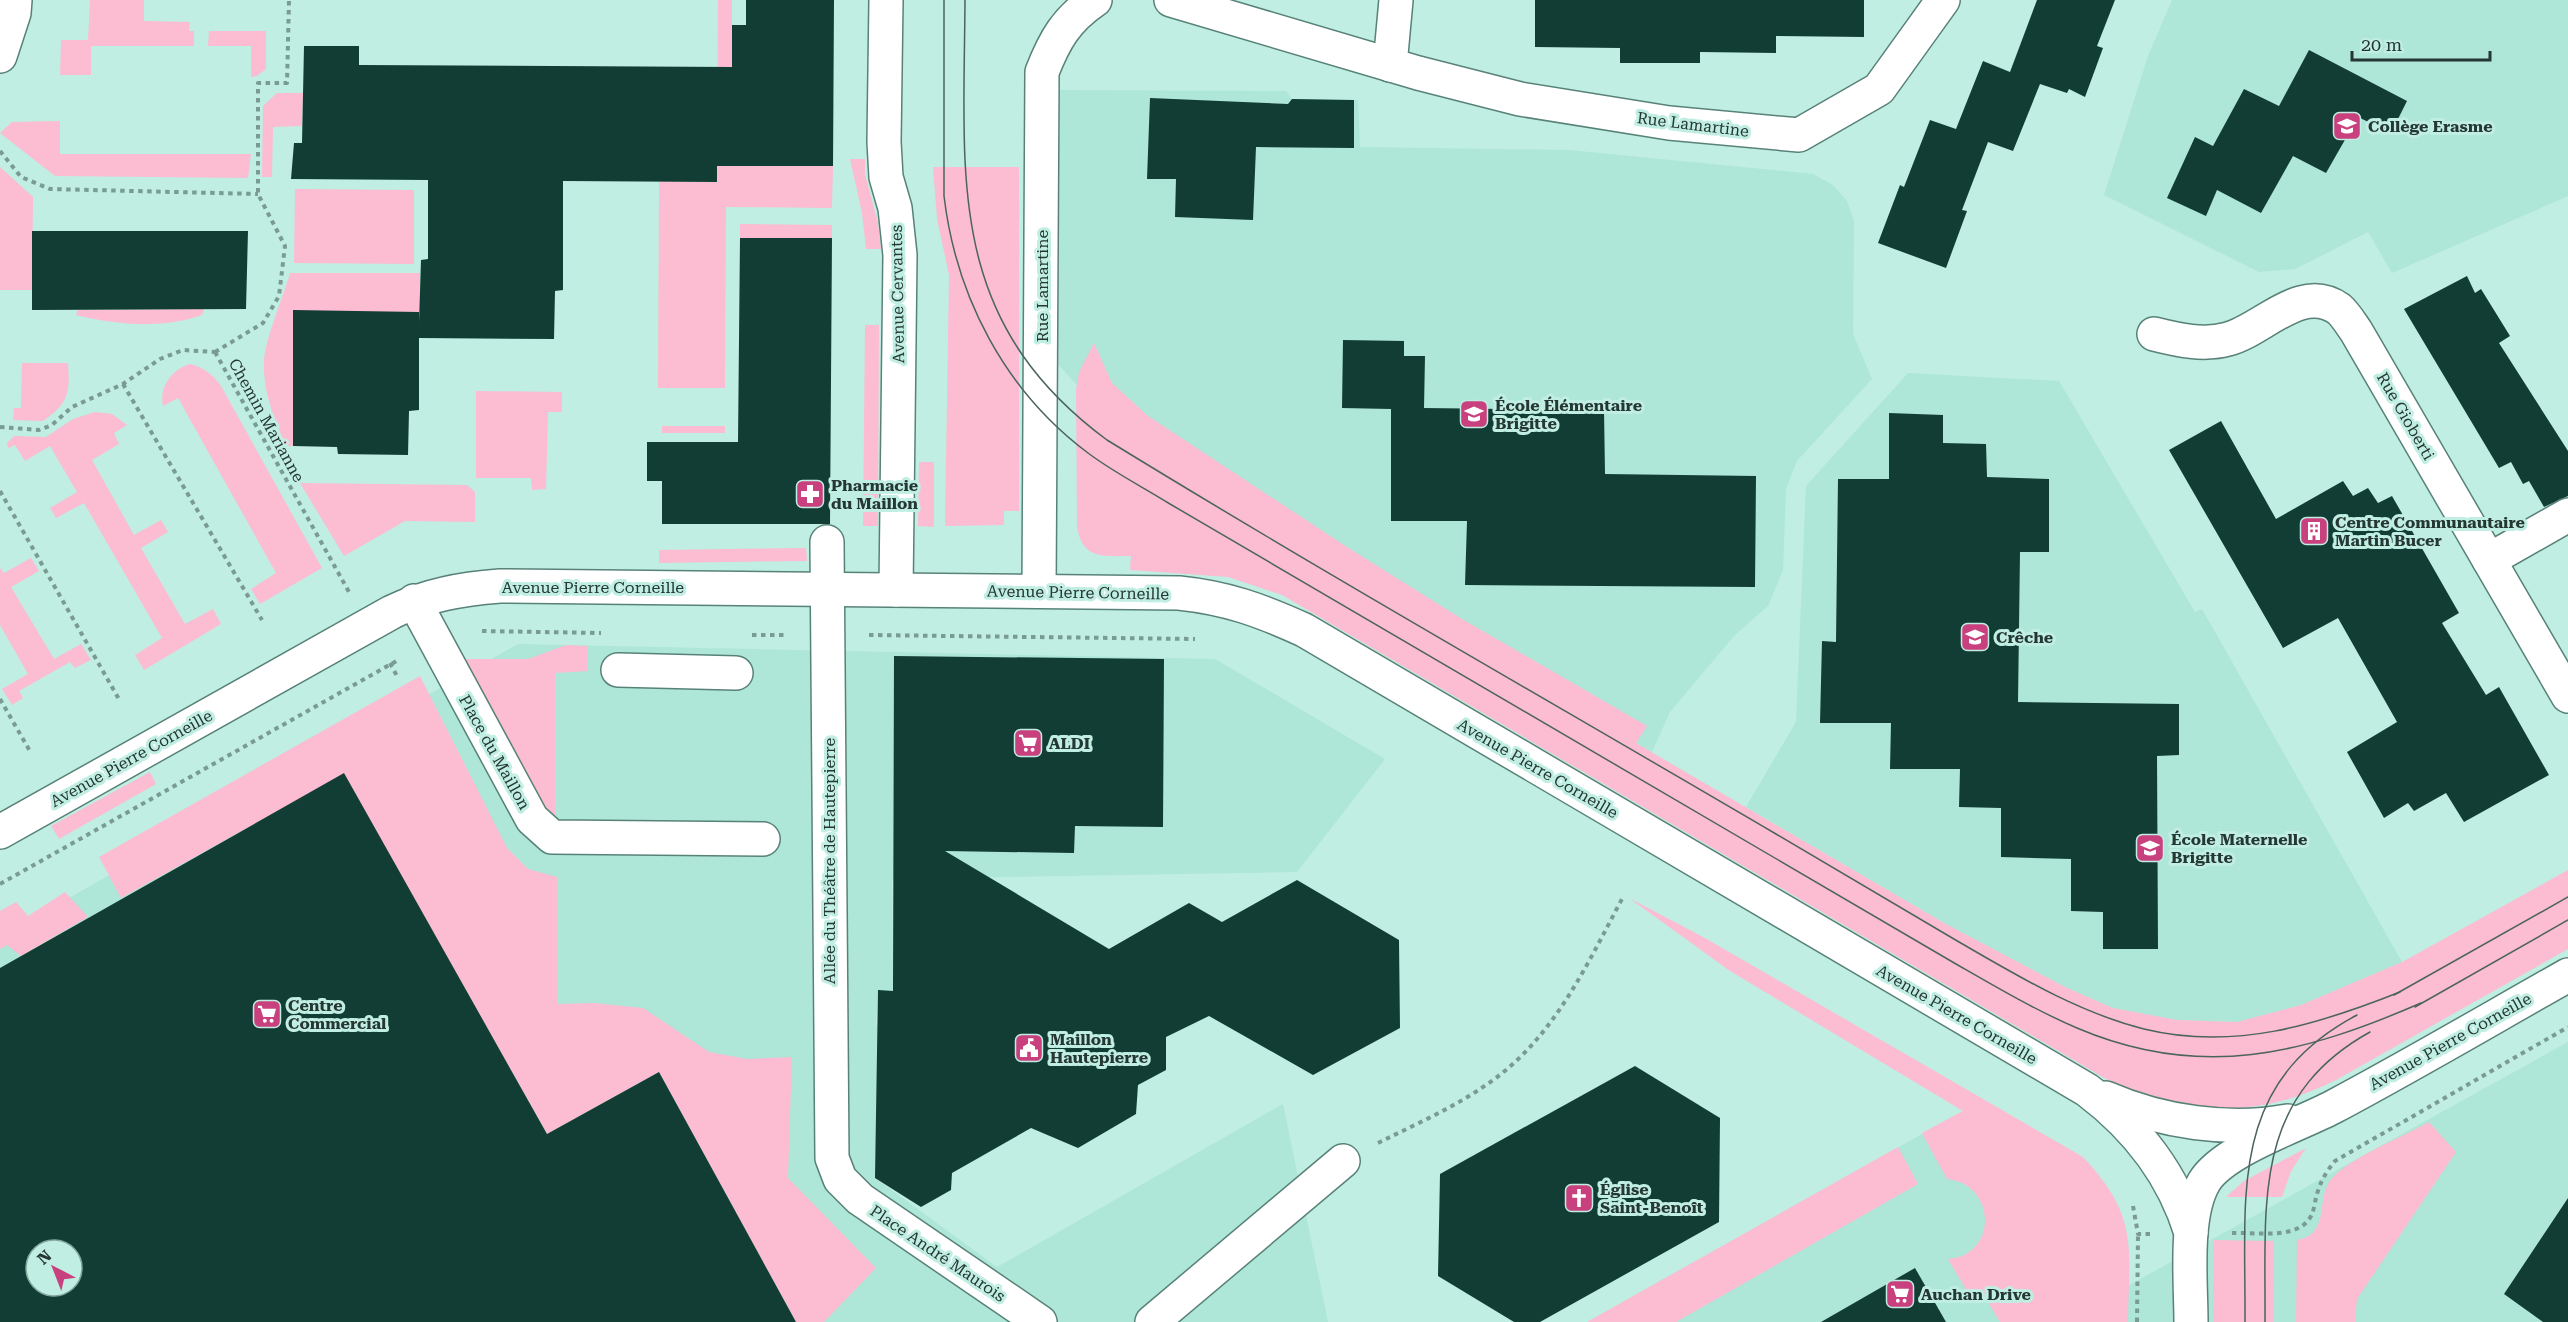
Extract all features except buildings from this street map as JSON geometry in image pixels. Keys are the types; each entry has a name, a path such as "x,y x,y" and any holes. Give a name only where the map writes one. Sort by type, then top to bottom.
{"street":[{"path":"0,56 14,14 15,0"},
{"name":"Avenue Cervantes","path":"886,0 886,177 895,208 900,255 896,590"},
{"name":"Rue Lamartine","path":"1039,591 1042,72 1053,44 1073,15 1095,0"},
{"name":"Rue Lamartine","path":"1171,0 1390,65 1520,99 1669,123 1799,135 1879,89 1943,0"},
{"path":"1390,65 1396,0"},
{"name":"Rue Gioberti","path":"2154,334 2202,342 2228,339 2256,327 2304,300 2325,302 2340,310 2356,331 2568,696"},
{"path":"2489,560 2568,515"},
{"name":"Allée du Théâtre de Hautepierre","path":"827,542 832,1158 840,1179"},
{"name":"Avenue Pierre Corneille","path":"0,832 369,625 414,601 444,592 500,586 1179,593 1218,597 1256,608 1314,636 2087,1090 2129,1125 2152,1156 2174,1188 2192,1233"},
{"name":"Place du Maillon","path":"414,601 532,819 552,837 763,839"},
{"path":"618,670 736,673"},
{"name":"Avenue Pierre Corneille","path":"2192,1233 2203,1184 2210,1173 2238,1152 2333,1107 2568,975"},
{"name":"Avenue Pierre Corneille","path":"2087,1090 2149,1113 2213,1123 2284,1121 2333,1107"},
{"path":"1152,1322 1343,1161"},
{"name":"Place André Maurois","path":"840,1179 860,1199 1040,1322"},
{"path":"2191,1322 2192,1233"}],"path":[{"path":"0,151 21,177 50,189 75,192 258,194 258,83 287,83 289,0"},
{"name":"Chemin Marianne","path":"258,194 285,246 279,296 263,323 215,352 369,625"},
{"path":"0,427 39,430 52,425 72,407 123,384 160,359 183,350 215,352"},
{"path":"123,384 262,620"},
{"path":"0,491 120,701"},
{"path":"0,699 30,753"},
{"path":"1343,1161 1479,1090 1520,1057 1549,1026 1575,989 1622,899"},
{"path":"2137,1322 2138,1234"}],"shaded area":[{"path":"90,0 144,0 144,21 190,22 189,31 194,31 194,46 91,46 91,75 60,75 61,40 88,40"},
{"path":"718,0 732,0 732,43 833,166 832,208 726,207 725,388 658,388 659,181 717,182"},
{"name":"Collège Erasme","path":"2172,0 2568,0 2568,196 2392,273 2368,232 2295,269 2259,272 2104,195 2148,56"},
{"path":"209,31 266,31 266,69 257,76 251,77 251,46 208,46"},
{"name":"École Élémentaire Brigitte","path":"1058,90 1286,91 1292,99 1358,100 1360,147 1569,150 1813,174 1833,185 1847,201 1854,221 1853,334 1872,379 1797,461 1786,489 1783,570 1768,606 1734,636 1670,712 1652,752 1246,515 1080,388 1051,357"},
{"path":"277,93 303,93 302,126 273,127 272,177 262,177 263,106"},
{"path":"60,121 60,154 251,154 248,178 55,176 0,133 12,122"},
{"path":"850,159 865,159 865,174 878,223 881,249 866,249 862,213"},
{"path":"0,167 33,197 32,290 0,290"},
{"path":"933,167 1019,167 1019,511 1004,511 1004,525 945,526 949,275 937,219"},
{"path":"295,189 414,190 414,264 294,263"},
{"path":"740,224 832,225 832,238 740,238"},
{"path":"290,273 420,273 419,320 381,319 293,375 293,446 286,446 267,394 264,362 271,331"},
{"path":"204,309 202,315 155,324 123,323 76,315 78,310"},
{"path":"865,325 879,325 878,526 863,526"},
{"path":"1094,343 1112,383 1148,416 1347,547 1462,619 1647,726 1636,743 1944,923 2065,987 2113,1008 2177,1020 2237,1022 2301,1005 2402,962 2568,870 2568,949 2336,1080 2307,1093 2278,1102 2249,1107 2221,1108 2192,1106 2135,1091 2106,1079 1282,595 1228,577 1130,570 1131,556 1095,554 1089,550 1080,537 1077,526 1076,390 1079,372"},
{"path":"22,363 68,363 68,390 63,403 43,421 13,420 14,408 21,408"},
{"path":"190,364 208,372 221,386 322,568 260,604 251,589 276,573 178,398 163,406 163,392 168,380 172,374"},
{"path":"1908,373 2059,381 2195,612 2202,609 2402,962 2301,1005 2237,1022 2177,1020 2113,1008 2065,987 1944,923 1746,807 1796,722 1806,486"},
{"path":"476,391 562,392 562,412 548,412 546,489 532,490 531,478 476,478"},
{"path":"95,412 112,414 127,425 114,433 119,444 92,460 134,535 161,520 168,532 141,548 185,624 213,609 221,624 144,670 135,655 162,638 84,503 56,518 50,508 77,492 50,446 25,461 15,445 8,448 7,443 14,436 46,437 73,419"},
{"path":"662,426 725,426 725,433 662,433"},
{"path":"919,462 934,462 934,527 918,526"},
{"path":"300,483 467,485 475,492 475,522 405,521 344,556"},
{"path":"806,548 807,561 659,563 659,550"},
{"path":"31,558 39,571 11,587 54,659 81,644 91,660 75,668 70,662 19,691 23,698 12,705 2,689 28,674 0,625 0,568 4,573"},
{"path":"518,644 1215,659 1385,759 1297,872 892,879 893,991 878,991 876,1025 892,1026 878,1066 875,1178 997,1267 1283,1104 1328,1322 0,1322 0,937"},
{"path":"566,645 588,646 588,671 555,673 555,822 549,818 460,659 528,659"},
{"path":"420,676 507,848 528,869 557,877 557,1004 594,1003 643,1008 709,1052 747,1059 792,1057 788,1178 876,1268 824,1322 796,1322 659,1072 547,1134 344,774 121,898 99,857"},
{"path":"150,772 156,784 59,839 51,826"},
{"path":"65,892 88,917 21,956 7,945 0,949 0,911 16,902 28,916"},
{"path":"1629,898 1705,938 2083,1157 2114,1197 2127,1233 2128,1322 2000,1322 1985,1297 1974,1303 1948,1259 1964,1255 1976,1246 1983,1234 1985,1220 1982,1206 1975,1193 1963,1184 1947,1179 1922,1133 1963,1111 1730,971"},
{"path":"2568,1042 2568,1322 1587,1322 1963,1111 2097,1303"},
{"path":"2429,1122 2456,1152 2357,1299 2355,1322 2296,1322 2297,1240 2315,1231 2319,1223 2327,1185 2333,1177 2352,1162"},
{"path":"1898,1147 1918,1184 1676,1322 1587,1322"},
{"path":"2306,1148 2291,1171 2282,1197 2226,1197 2244,1181"},
{"path":"2214,1240 2274,1241 2273,1322 2213,1322"}],"tram line":[{"path":"944,0 944,196 950,233 960,270 989,339 1009,371 1032,401 1058,428 1098,460 1956,964 2031,1006 2077,1028 2123,1044 2167,1054 2209,1057 2252,1055 2335,1036 2421,1003"},
{"path":"965,0 964,127 967,186 975,242 991,295 1016,346 1054,394 1107,440 1959,942 2026,980 2095,1013 2144,1029 2177,1035 2243,1036 2306,1024 2400,992"},
{"path":"2394,995 2568,897"},
{"path":"2415,1007 2568,920"},
{"path":"2245,1322 2247,1187 2253,1147 2265,1109 2285,1074 2315,1043 2357,1015"},
{"path":"2265,1322 2267,1196 2273,1158 2285,1122 2304,1089 2331,1059 2370,1032"}],"place":[{"name":"Collège Erasme","path":"2347,126"},
{"name":"École Élémentaire Brigitte","path":"1474,414"},
{"name":"Pharmacie du Maillon","path":"810,494"},
{"name":"Centre Communautaire Martin Bucer","path":"2314,531"},
{"name":"Crêche","path":"1975,637"},
{"name":"ALDI","path":"1028,743"},
{"name":"École Maternelle Brigitte","path":"2150,848"},
{"name":"Centre Commercial","path":"267,1014"},
{"name":"Maillon Hautepierre","path":"1029,1048"},
{"name":"Église Saint-Benoît","path":"1579,1198"},
{"name":"Auchan Drive","path":"1900,1294"}]}
